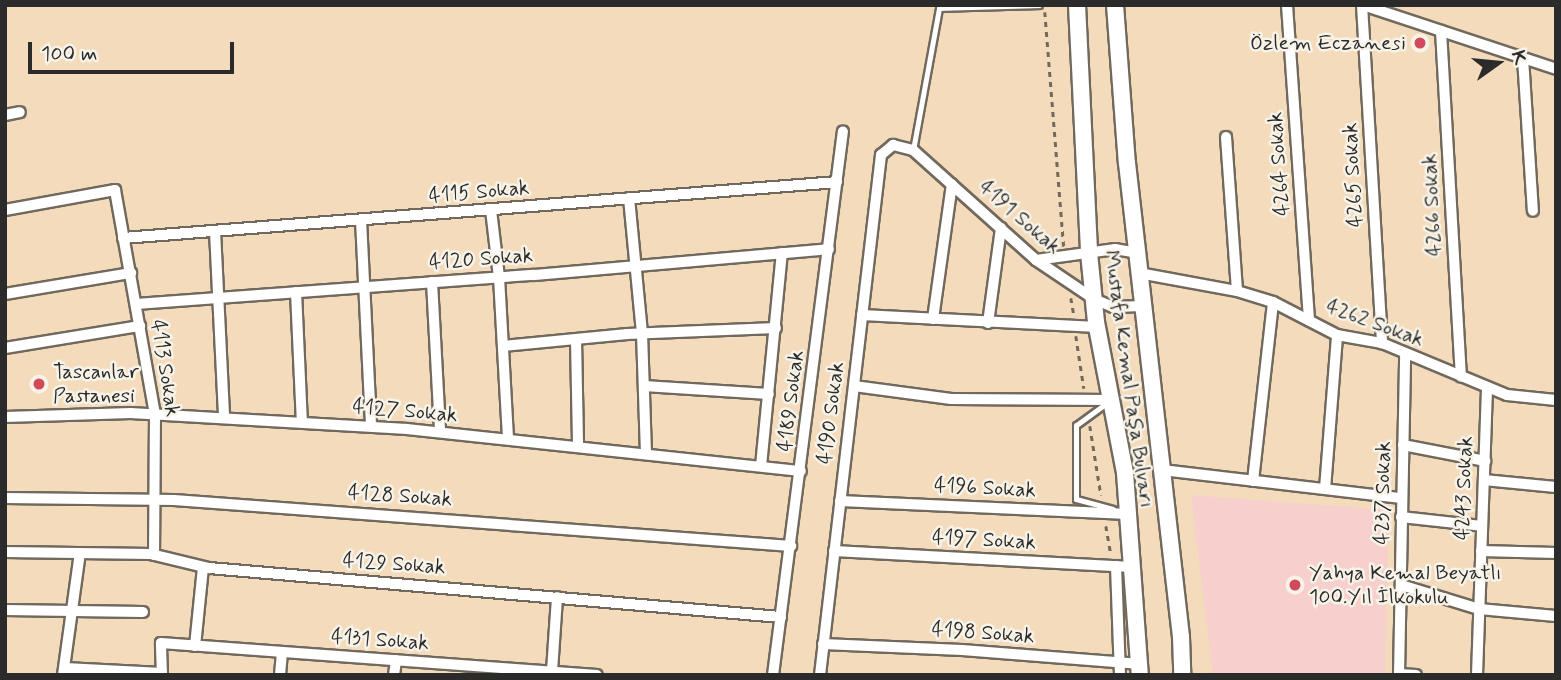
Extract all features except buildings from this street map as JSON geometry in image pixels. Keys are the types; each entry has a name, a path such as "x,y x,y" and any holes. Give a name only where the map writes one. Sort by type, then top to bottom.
{"main road":[{"name":"Mustafa Kemal Paşa Bulvarı","path":"1077,5 1089,253 1097,327 1125,473 1128,514 1120,567 1140,669"},
{"name":"Mustafa Kemal Paşa Bulvarı","path":"1115,5 1137,253 1181,637 1182,675"}],"street":[{"name":"4264 Sokak","path":"1287,5 1309,320"},
{"path":"1363,5 1556,69"},
{"name":"4265 Sokak","path":"1363,5 1382,343"},
{"name":"4266 Sokak","path":"1441,31 1461,376"},
{"path":"1523,58 1533,211"},
{"path":"5,115 20,112"},
{"name":"4189 Sokak","path":"773,675 844,131"},
{"path":"1226,137 1237,290"},
{"name":"4190 Sokak","path":"820,675 881,155 893,145 913,150"},
{"name":"4191 Sokak","path":"913,150 1036,260 1094,299 1113,307 1143,306"},
{"name":"4115 Sokak","path":"123,238 838,182"},
{"path":"933,320 952,184"},
{"name":"4113 Sokak","path":"5,210 115,190 155,414 155,555"},
{"path":"629,198 642,333 646,454"},
{"path":"491,210 499,277 508,439"},
{"path":"361,220 372,426"},
{"path":"988,323 1001,228"},
{"path":"215,231 224,418"},
{"path":"1036,260 1115,248 1137,253"},
{"name":"4120 Sokak","path":"136,304 829,249"},
{"path":"761,466 782,253"},
{"path":"5,294 131,273"},
{"name":"4262 Sokak","path":"1139,273 1237,290 1273,302 1337,335 1382,343 1507,395 1556,400"},
{"path":"432,282 440,432"},
{"path":"296,292 302,422"},
{"path":"1253,481 1273,302"},
{"path":"862,315 1097,327"},
{"path":"5,348 140,326"},
{"path":"503,346 642,333 776,328"},
{"path":"1325,489 1337,335"},
{"path":"576,339 578,447"},
{"name":"4237 Sokak","path":"1399,674 1405,354"},
{"path":"644,386 769,394"},
{"path":"854,386 951,399 1111,400"},
{"name":"4243 Sokak","path":"1477,675 1487,387"},
{"name":"4127 Sokak","path":"5,417 155,414 372,426 801,471"},
{"path":"1403,445 1485,461"},
{"path":"1162,470 1401,498"},
{"path":"1484,480 1556,487"},
{"name":"4128 Sokak","path":"5,498 156,499 791,546"},
{"name":"4196 Sokak","path":"840,500 1104,510 1128,514"},
{"path":"1401,517 1482,526"},
{"name":"4197 Sokak","path":"834,551 1120,567"},
{"path":"1481,551 1556,553"},
{"name":"4129 Sokak","path":"5,552 155,555 203,566 781,617"},
{"path":"80,553 64,671 162,674"},
{"path":"195,646 203,566"},
{"path":"1120,567 1120,675"},
{"path":"1401,585 1479,609 1556,617"},
{"path":"552,671 557,597"},
{"path":"5,610 143,612"},
{"name":"4131 Sokak","path":"162,674 161,643 396,660 434,669 552,671 597,675"},
{"name":"4198 Sokak","path":"823,644 1119,662 1140,669"},
{"path":"280,675 282,652"},
{"path":"394,675 396,660"},
{"path":"1399,674 1416,675"}],"lane":[{"path":"913,150 939,6 1039,5"},
{"path":"1104,510 1076,499 1076,425 1111,400"}],"path":[{"path":"1045,5 1066,257"},
{"path":"1069,282 1086,400"},
{"path":"1088,416 1104,510 1120,567"}],"shaded area":[{"name":"Yahya Kemal Beyatlı 100.Yıl İlkokulu","path":"1191,495 1389,510 1385,675 1213,675"}],"place":[{"name":"Özlem Eczanesi","path":"1420,43"},
{"name":"Tascanlar Pastanesi","path":"39,384"},
{"name":"Yahya Kemal Beyatlı 100.Yıl İlkokulu","path":"1295,585"}]}
